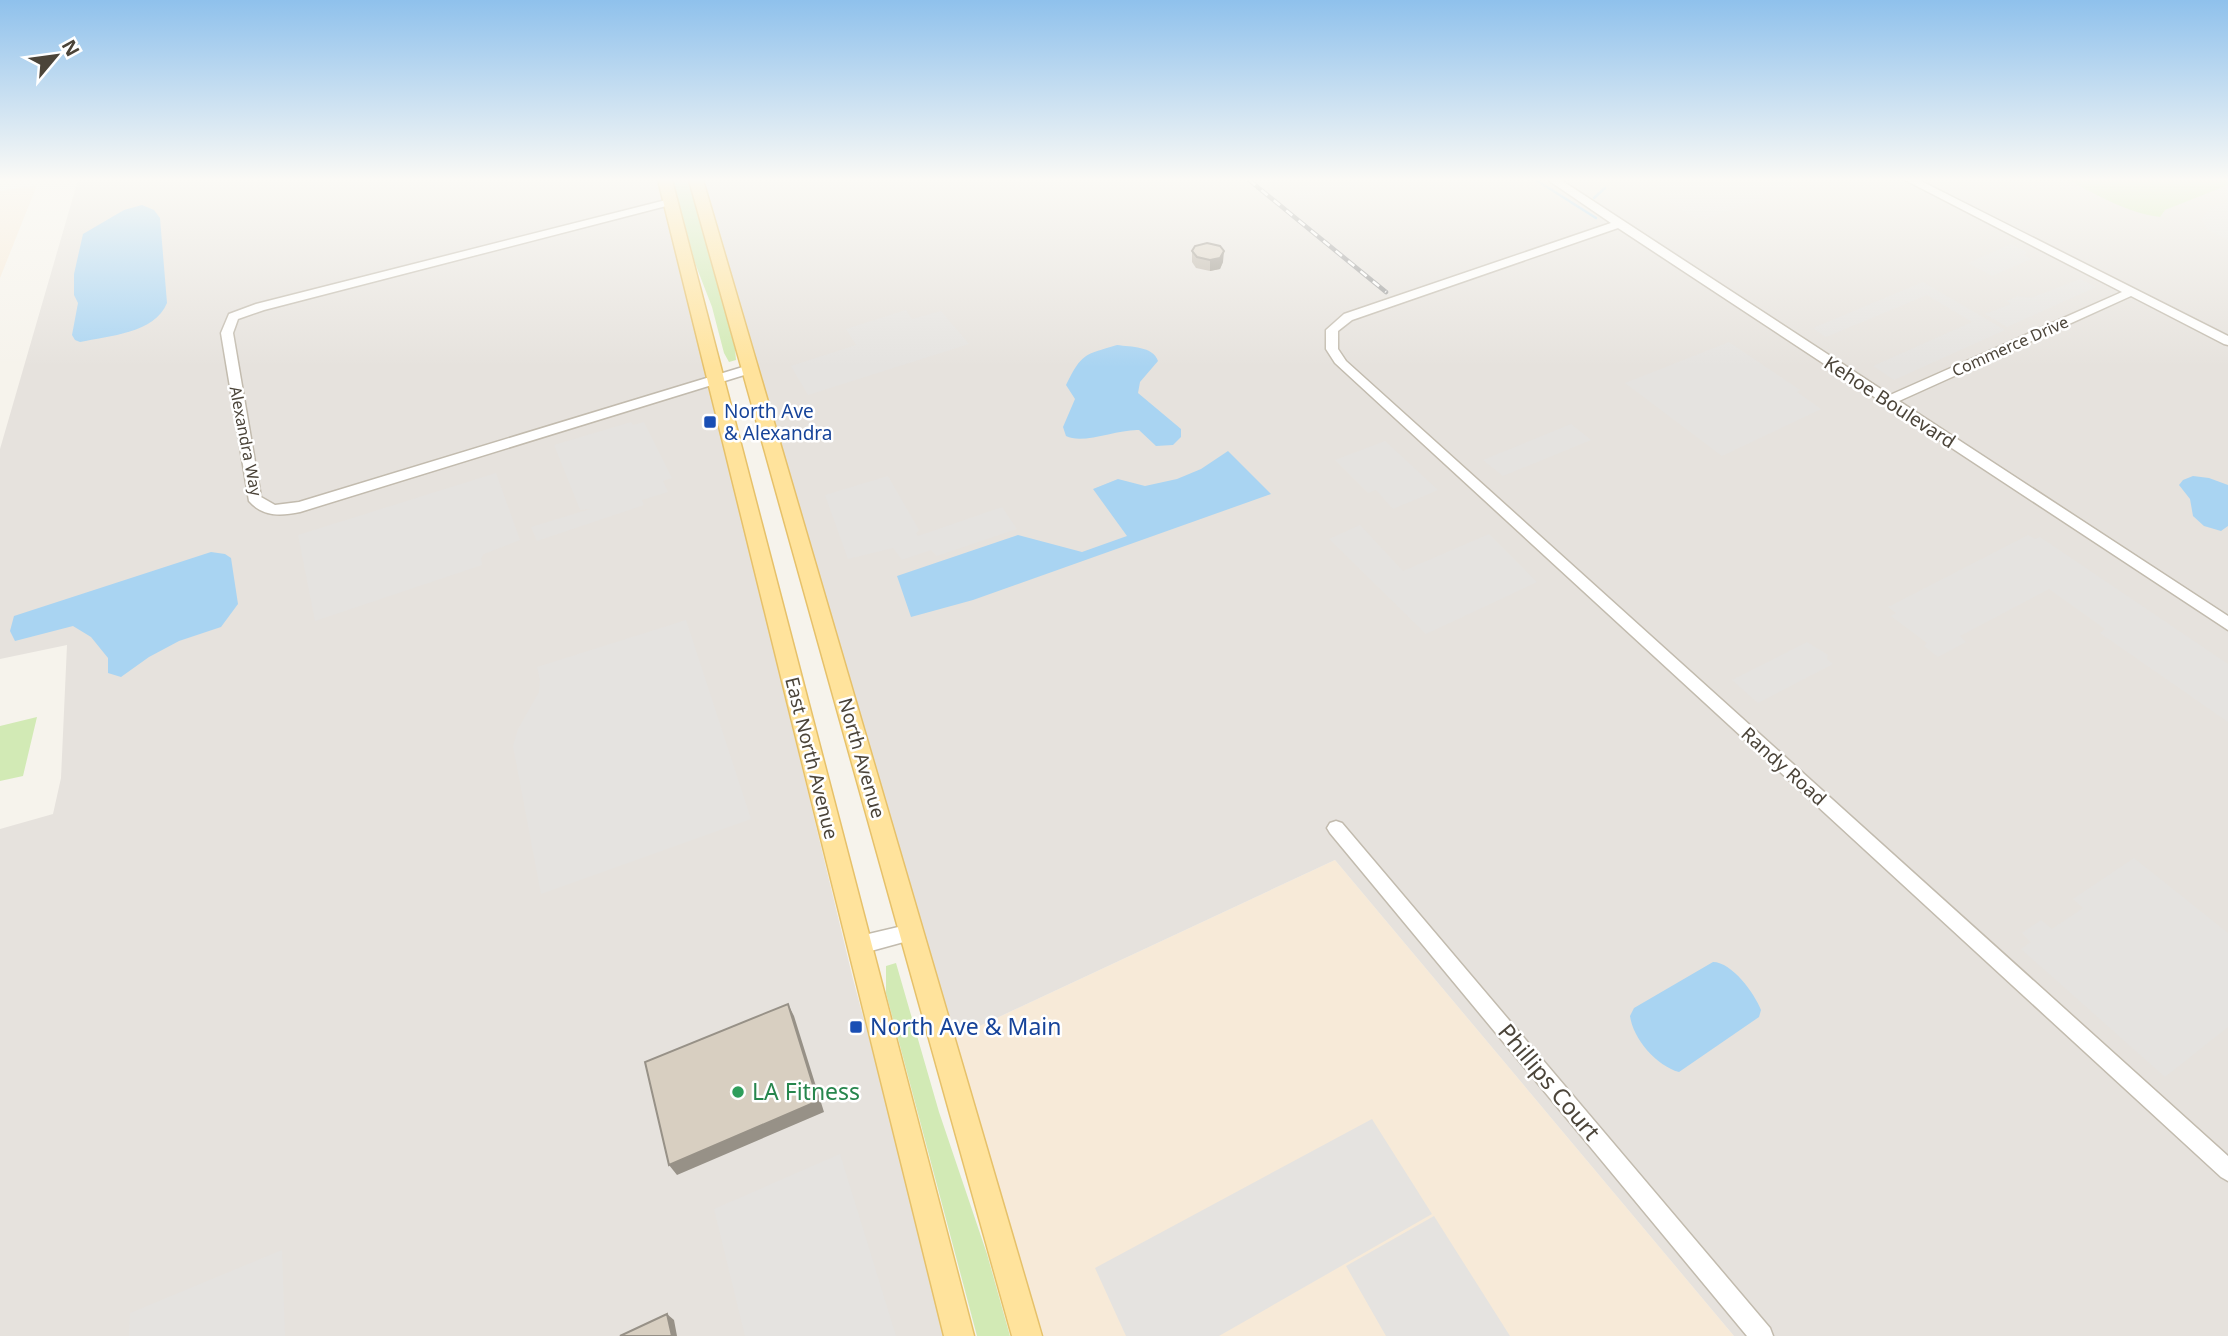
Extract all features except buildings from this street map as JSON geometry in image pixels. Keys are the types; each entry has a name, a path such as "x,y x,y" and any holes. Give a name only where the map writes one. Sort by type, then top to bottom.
{"main road":[{"name":"East North Avenue","path":"680,242 959,1336"},
{"name":"North Avenue","path":"714,242 1027,1336"}],"street":[{"name":"Alexandra Way","path":"512,242 260,307 233,317 227,333 254,498 262,507 300,507 750,369"},
{"name":"Randy Road","path":"1563,242 1348,317 1332,330 1332,348 1341,363 2228,1170"},
{"name":"Kehoe Boulevard","path":"1648,242 2228,624"},
{"path":"2033,242 2228,341"},
{"name":"Commerce Drive","path":"1888,401 2131,292"},
{"name":"Phillips Court","path":"1336,828 1762,1336"},
{"path":"860,945 911,932"}],"shaded area":[{"path":"0,242 14,242 0,278"},
{"path":"60,242 675,242 853,979 949,1336 0,1336 0,829 53,814 61,778 67,645 0,659 0,449"},
{"path":"722,242 1642,242 2228,629 2228,1336 1734,1336 1335,860 954,1038"},
{"path":"1655,242 2228,242 2228,617"},
{"path":"2011,244 2027,252 2024,255 2031,259 1992,276 1968,263"},
{"path":"2080,279 2096,287 2007,327 1985,314 2011,304 2007,301 2018,296 2031,298"},
{"path":"1923,282 2005,330 1894,380 1873,366 1972,322 1927,295 1826,337 1813,328"},
{"path":"906,310 912,319 941,311 969,344 808,395 791,366 856,345 846,329"},
{"path":"1729,342 1800,390 1797,392 1821,409 1722,456 1625,383"},
{"path":"631,422 633,425 644,422 672,478 663,481 668,492 642,500 644,505 537,541 531,527 590,509 580,510 554,445"},
{"path":"1571,424 1591,440 1503,476 1483,460"},
{"path":"1385,441 1438,490 1393,509 1376,490 1368,493 1335,460"},
{"path":"496,473 520,540 484,554 481,558 482,565 315,621 298,535"},
{"path":"888,476 919,530 916,533 918,536 1002,507 1017,529 937,556 931,550 902,560 893,548 848,559 825,495"},
{"path":"1360,525 1403,571 1489,534 1537,582 1426,634 1329,539"},
{"path":"2028,535 2035,539 2040,537 2228,664 2228,722 2100,633 2105,629 2049,589 1960,636 1966,642 1938,657 1924,646 1927,643 1891,616 1896,613 1888,607"},
{"path":"686,620 751,819 541,894 513,746 518,729 539,692 537,667"},
{"path":"1807,642 1828,655 1827,659 1833,664 1758,703 1732,680"},
{"path":"2134,858 2228,933 2228,1027 2165,1077 2021,949 2031,942 2022,933 2041,920 2052,929 2083,908 2073,899"},
{"path":"1335,860 1734,1336 1044,1336 972,1120 954,1038"},
{"path":"1372,1119 1432,1214 1219,1336 1126,1336 1095,1268"},
{"path":"840,1154 896,1336 745,1336 714,1209"},
{"path":"1434,1216 1510,1336 1386,1336 1346,1266"},
{"path":"282,1250 285,1336 129,1336 130,1313"}],"green space":[{"path":"690,242 705,242 736,360 729,362 724,353 712,307"},
{"path":"37,717 23,776 0,781 0,726"},
{"path":"896,963 939,1112 987,1254 1010,1336 977,1336 886,993 886,966"}],"water":[{"path":"81,242 162,242 167,303 161,313 142,327 80,342 72,335 78,303 74,295 74,274"},
{"path":"1117,345 1141,348 1151,352 1158,361 1140,382 1138,393 1181,429 1181,437 1173,445 1156,446 1139,430 1081,439 1066,436 1063,427 1075,399 1066,385 1071,375 1085,357"},
{"path":"1228,451 1271,494 973,600 911,617 897,576 1018,535 1082,552 1127,536 1093,489 1118,479 1145,486 1177,479 1201,469"},
{"path":"2193,476 2228,485 2228,526 2221,531 2204,526 2193,516 2190,499 2179,485"},
{"path":"211,552 225,554 231,558 238,604 221,627 179,641 149,657 121,677 108,673 108,658 91,637 73,626 15,641 10,631 14,616"},
{"path":"1713,962 1728,967 1742,980 1758,1003 1761,1010 1759,1017 1679,1072 1662,1064 1647,1050 1636,1034 1630,1016 1634,1008"}],"railway":[{"path":"1325,242 1386,292"}],"place":[{"name":"North Ave & Alexandra","path":"710,422"},
{"name":"North Ave & Main","path":"856,1027"},
{"name":"LA Fitness","path":"738,1092"}]}
